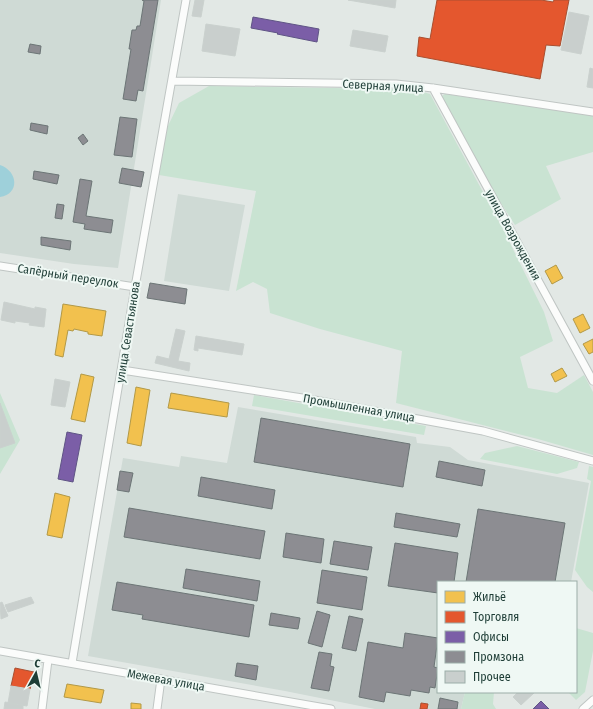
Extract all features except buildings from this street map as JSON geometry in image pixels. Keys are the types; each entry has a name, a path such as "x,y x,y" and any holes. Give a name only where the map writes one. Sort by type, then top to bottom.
{"street":[{"name":"улица Севастьянова","path":"72,664 135,287 186,0"},
{"name":"Северная улица","path":"172,81 396,84 593,112"},
{"name":"улица Возрождения","path":"432,88 593,382"},
{"name":"Сапёрный переулок","path":"0,266 135,287"},
{"name":"Промышленная улица","path":"122,370 309,399 476,430 551,448 593,461"},
{"name":"Межевая улица","path":"0,651 331,709"},
{"path":"42,709 48,660"},
{"path":"157,709 161,679"},
{"path":"583,709 593,700"}],"shaded area":[{"path":"0,0 161,0 118,268 74,264 0,253"},
{"path":"178,194 245,205 229,291 164,281"},
{"path":"238,407 416,437 417,443 450,447 468,460 589,483 571,581 437,581 437,693 465,693 461,709 375,709 285,691 88,656 123,458 179,467 181,456 227,463"}],"green space":[{"path":"209,86 397,89 430,94 504,231 544,312 553,341 520,357 528,388 557,393 584,375 593,392 593,455 538,439 396,403 402,351 320,329 270,313 267,289 253,282 236,291 256,191 159,175 167,128 179,103"},
{"path":"445,94 593,116 593,152 546,166 561,199 515,225 491,188 442,96"},
{"path":"0,393 20,440 0,474"},
{"path":"254,395 426,426 424,435 252,406"},
{"path":"517,446 579,462 577,468 557,474 480,459 485,453"},
{"path":"589,466 593,467 593,592 587,587 575,570 591,481 587,479"},
{"path":"577,628 593,633 593,651 585,692 576,700 569,693 577,693"},
{"path":"465,693 494,693 493,704 496,709 461,709"}],"water":[{"path":"0,165 10,172 13,177 14,187 11,192 0,197"}]}
